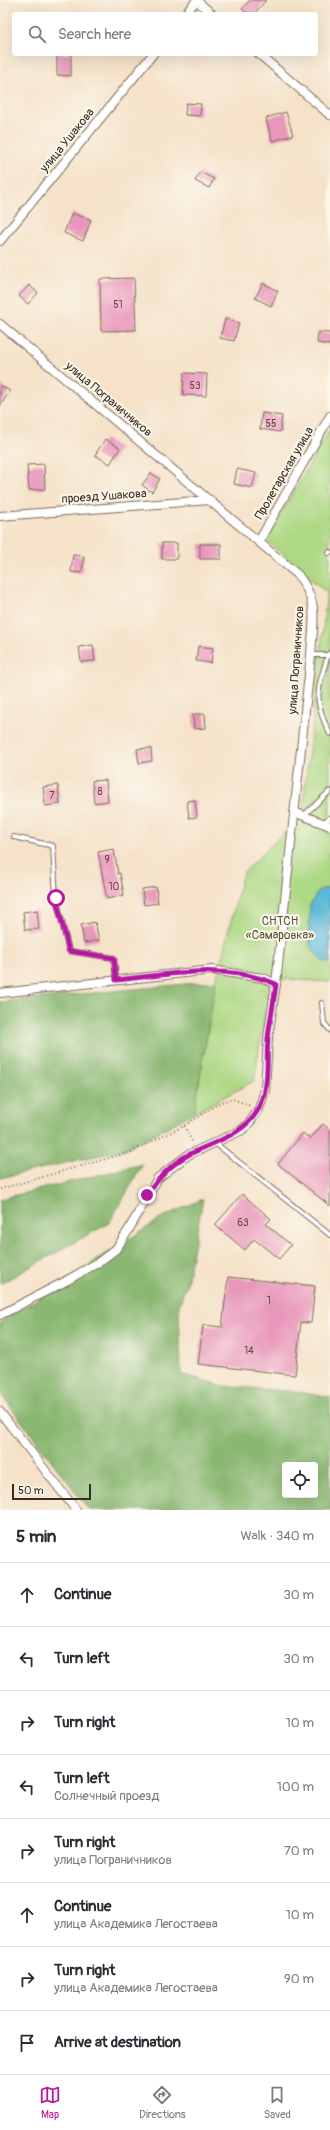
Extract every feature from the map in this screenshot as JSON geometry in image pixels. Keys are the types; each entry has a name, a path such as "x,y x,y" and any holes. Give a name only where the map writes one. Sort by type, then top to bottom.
{"street":[{"path":"187,12 196,0 210,12"},
{"name":"улица Ушакова","path":"0,241 150,56"},
{"path":"261,56 330,114"},
{"name":"улица Пограничников","path":"0,324 298,575 308,588 314,604 311,655 276,984 268,1038 265,1090 259,1109"},
{"name":"Пролетарская улица","path":"259,541 330,416"},
{"name":"проезд Ушакова","path":"0,516 210,500"},
{"path":"294,812 326,825"},
{"path":"0,993 212,970 263,978 276,984"},
{"path":"0,1314 66,1281 99,1262 116,1249 158,1178 173,1164 242,1130 259,1109"},
{"path":"0,1412 76,1510"}],"lane":[{"path":"311,655 329,654 321,678 317,703 330,734"},
{"path":"304,816 330,791"},
{"path":"326,825 330,818"},
{"path":"14,837 53,846 56,898 69,951 114,958 116,980"},
{"path":"322,1003 324,1023 330,1030"},
{"path":"215,1142 330,1235"}],"path":[{"path":"0,1189 130,1152 184,1126 221,1102 234,1099 259,1109"},
{"path":"184,1126 197,1151"}],"green space":[{"name":"СНТСН «Самаровка»","path":"330,429 330,982 270,978 254,1081 194,1113 216,981 243,873 299,818 303,805 327,593 266,540"},
{"path":"216,981 194,1113 126,1149 0,1178 0,1002"},
{"path":"143,1164 109,1223 0,1284 0,1199"},
{"path":"203,1199 187,1283 179,1305 181,1374 224,1386 289,1391 330,1397 330,1510 89,1510 0,1393 0,1323 163,1217"}],"water":[{"path":"330,887 330,962 322,961 310,946 309,926 310,905 319,890"}],"building":[{"path":"250,0 266,0 256,12 246,12 242,9"},
{"path":"57,56 71,56 71,76 57,75"},
{"path":"186,103 201,104 200,116 185,115"},
{"path":"286,112 293,135 272,141 266,118"},
{"path":"200,172 214,179 209,188 195,181"},
{"path":"72,213 91,220 83,241 64,233"},
{"path":"134,278 136,330 101,331 100,279"},
{"path":"263,283 278,291 271,306 255,298"},
{"path":"29,285 38,293 28,304 19,296"},
{"path":"225,319 239,323 234,341 220,338"},
{"path":"318,332 330,333 330,345 317,343"},
{"path":"184,373 207,374 206,396 183,395"},
{"path":"0,385 10,391 0,406"},
{"path":"262,413 282,416 280,432 260,429"},
{"path":"105,439 120,448 110,464 95,455"},
{"path":"44,464 45,489 29,490 27,465"},
{"path":"237,469 256,473 252,488 234,484"},
{"path":"151,473 160,479 152,492 142,485"},
{"path":"162,543 177,543 177,559 162,559"},
{"path":"200,544 221,544 221,559 200,559"},
{"path":"73,555 84,556 82,573 71,572"},
{"path":"93,645 95,661 81,662 79,647"},
{"path":"198,646 213,648 211,663 196,661"},
{"path":"193,714 205,714 206,728 194,729"},
{"path":"151,748 152,761 139,763 137,749"},
{"path":"106,780 108,801 94,803 92,781"},
{"path":"58,785 60,804 45,806 43,787"},
{"path":"195,800 197,817 189,818 187,801"},
{"path":"114,849 118,874 120,873 124,895 107,899 98,852"},
{"path":"156,887 158,903 144,905 142,889"},
{"path":"37,910 39,929 25,930 23,912"},
{"path":"95,922 99,940 84,943 81,925"},
{"path":"323,1124 330,1130 330,1206 278,1164 303,1133 310,1139"},
{"path":"242,1194 271,1219 266,1224 291,1245 279,1259 254,1239 245,1250 215,1225"},
{"path":"228,1277 315,1286 311,1323 301,1322 295,1375 198,1364 203,1325 222,1327"}],"route":[{"path":"56,898 69,951 114,958 116,980 212,970 263,978 276,984 268,1038 265,1090 259,1109 242,1130 188,1155 173,1164 158,1178 147,1195"}]}
